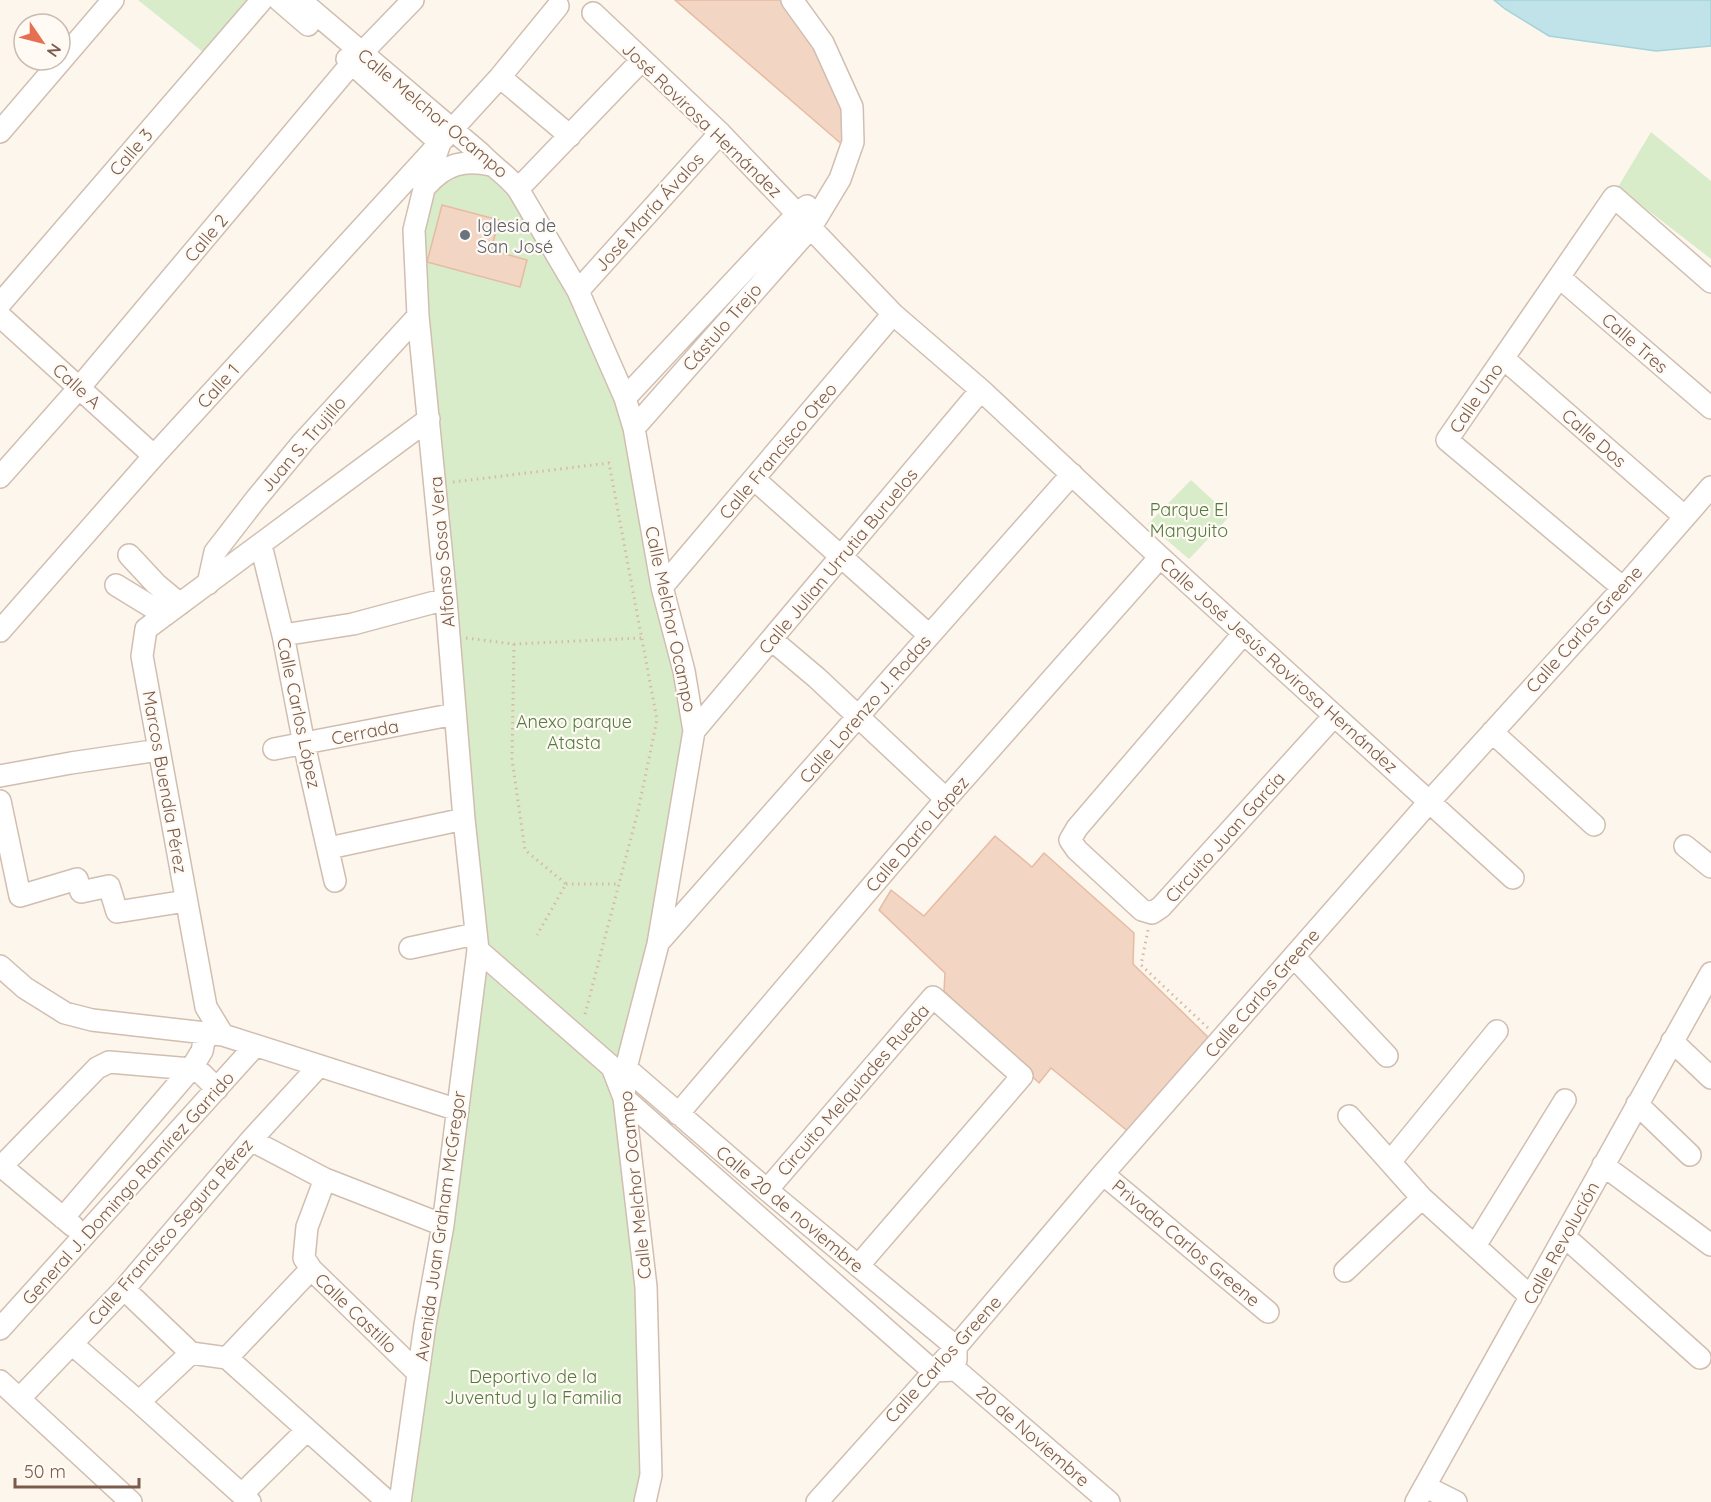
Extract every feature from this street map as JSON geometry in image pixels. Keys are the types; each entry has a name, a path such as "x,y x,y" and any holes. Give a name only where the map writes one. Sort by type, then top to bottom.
{"street":[{"path":"0,132 114,0"},
{"name":"Calle 3","path":"0,304 262,0"},
{"name":"Calle Melchor Ocampo","path":"279,0 357,58"},
{"name":"Calle Melchor Ocampo","path":"300,0 442,143 491,165 507,175 518,189 578,291 625,398 634,428 662,587 684,670 694,731 658,944 619,1068 646,1287 651,1475 645,1502"},
{"name":"Calle 2","path":"0,477 79,388 357,58 413,0"},
{"path":"792,0 823,43 852,107 853,142 840,179 804,221"},
{"name":"Calle 1","path":"0,632 154,456 442,143 558,6"},
{"name":"José Rovirosa Hernández","path":"592,13 720,133 804,221"},
{"path":"518,189 642,60"},
{"path":"500,77 570,136"},
{"name":"José María Ávalos","path":"578,291 720,133"},
{"name":"Alfonso Sosa Vera","path":"442,143 424,189 414,230 418,316 477,941"},
{"path":"424,189 437,174 453,166 476,162 491,165"},
{"name":"Calle Uno","path":"1623,588 1447,440 1614,197 1711,282"},
{"name":"Calle José Jesús Rovirosa Hernández","path":"804,221 894,314 981,390 1160,557 1513,878"},
{"name":"Cástulo Trejo","path":"625,398 804,221"},
{"name":"Cástulo Trejo","path":"634,428 804,221"},
{"name":"Calle Tres","path":"1559,277 1711,408"},
{"name":"Calle Francisco Oteo","path":"662,587 894,314"},
{"name":"Calle A","path":"0,316 154,456"},
{"name":"Juan S. Trujillo","path":"208,584 215,552 256,499 310,434 418,316"},
{"name":"Calle Dos","path":"1503,358 1685,517"},
{"name":"Calle Julian Urrutia Buruelos","path":"694,731 981,390"},
{"name":"Marcos Buendía Pérez","path":"214,1033 206,1007 142,656 146,629 429,419"},
{"name":"Calle Lorenzo J. Rodas","path":"658,944 1072,474"},
{"path":"754,479 929,635"},
{"name":"Calle Carlos Greene","path":"817,1502 956,1347 1103,1174 1430,801 1711,487"},
{"name":"Calle Carlos López","path":"261,545 283,635 304,744 329,848 334,881"},
{"path":"129,555 156,584 172,609"},
{"name":"Calle Darío López","path":"678,1114 946,799 1160,557"},
{"path":"116,585 172,609"},
{"path":"283,635 353,624 446,599"},
{"name":"Circuito Juan García","path":"1244,633 1077,828 1070,840 1077,850 1142,910 1152,914 1161,907 1334,716"},
{"path":"772,640 946,799"},
{"name":"Cerrada","path":"274,749 455,714"},
{"path":"1492,732 1594,825"},
{"path":"0,776 159,750"},
{"path":"0,801 3,835 20,896 77,879 81,892 109,886 117,912 186,901"},
{"path":"329,848 464,819"},
{"path":"1685,846 1711,867"},
{"path":"410,948 477,941 579,1037 619,1068"},
{"name":"Avenida Juan Graham McGregor","path":"400,1502 458,1110 477,941"},
{"path":"1294,957 1387,1056"},
{"path":"0,966 25,988 65,1013 92,1020 214,1033 458,1110"},
{"name":"Calle Revolución","path":"1421,1495 1708,978"},
{"name":"Circuito Melquiades Rueda","path":"767,1190 933,997 1022,1076 858,1266"},
{"path":"1390,1162 1497,1031"},
{"path":"63,1218 191,1069 214,1033"},
{"path":"1672,1041 1711,1078"},
{"name":"General J. Domingo Ramírez Garrido","path":"0,1329 255,1046"},
{"path":"84,1236 1,1166 97,1068 109,1062 191,1069 202,1074 217,1089"},
{"name":"Calle Francisco Segura Pérez","path":"20,1398 124,1289 251,1140 319,1065"},
{"name":"Calle 20 de noviembre","path":"619,1068 678,1114 956,1347"},
{"name":"Calle 20 de noviembre","path":"624,1098 933,1371"},
{"path":"1475,1246 1565,1100"},
{"path":"1637,1104 1690,1155"},
{"path":"1349,1116 1422,1198 1531,1297"},
{"path":"251,1140 325,1179 442,1225"},
{"path":"1603,1165 1711,1245"},
{"name":"Privada Carlos Greene","path":"1103,1174 1269,1312"},
{"name":"Calle Castillo","path":"325,1179 307,1227 304,1258 311,1269 418,1373"},
{"path":"1345,1271 1422,1198"},
{"path":"1564,1236 1700,1358"},
{"path":"227,1358 311,1269"},
{"path":"124,1289 191,1353 227,1358 388,1502"},
{"path":"72,1344 246,1498 307,1430"},
{"path":"933,1371 956,1370 956,1347"},
{"path":"139,1401 191,1353"},
{"name":"20 de Noviembre","path":"956,1370 1109,1502"},
{"path":"0,1381 131,1502"},
{"path":"1421,1495 1456,1502"}],"path":[{"path":"453,482 609,463 657,720 638,811 579,1037"},
{"path":"450,636 514,644 641,638"},
{"path":"514,644 512,759 525,850 566,884 618,884"},
{"path":"537,935 566,884"},
{"path":"1152,914 1141,965 1221,1040"}],"green space":[{"path":"138,0 258,0 208,56"},
{"path":"1651,132 1711,181 1711,259 1618,187"},
{"name":"Anexo parque Atasta","path":"444,170 507,175 625,398 694,731 626,1068 646,1287 643,1502 400,1502 478,950 414,230"},
{"name":"Parque El Manguito","path":"1191,480 1230,516 1189,559 1148,524"}],"water":[{"path":"1494,0 1711,0 1711,46 1656,51 1549,36"}],"building":[{"path":"675,0 783,0 818,45 846,115 845,147"},
{"name":"Iglesia de San José","path":"442,205 499,220 491,250 527,260 520,287 427,262"},
{"path":"995,836 1032,867 1044,853 1134,933 1133,964 1208,1037 1130,1133 1051,1068 1039,1083 944,991 945,973 879,910 891,890 924,916"}],"place":[{"name":"Iglesia de San José","path":"465,235"}],"park label":[{"name":"Deportivo de la Juventud y la Familia","path":"533,1386"}]}
